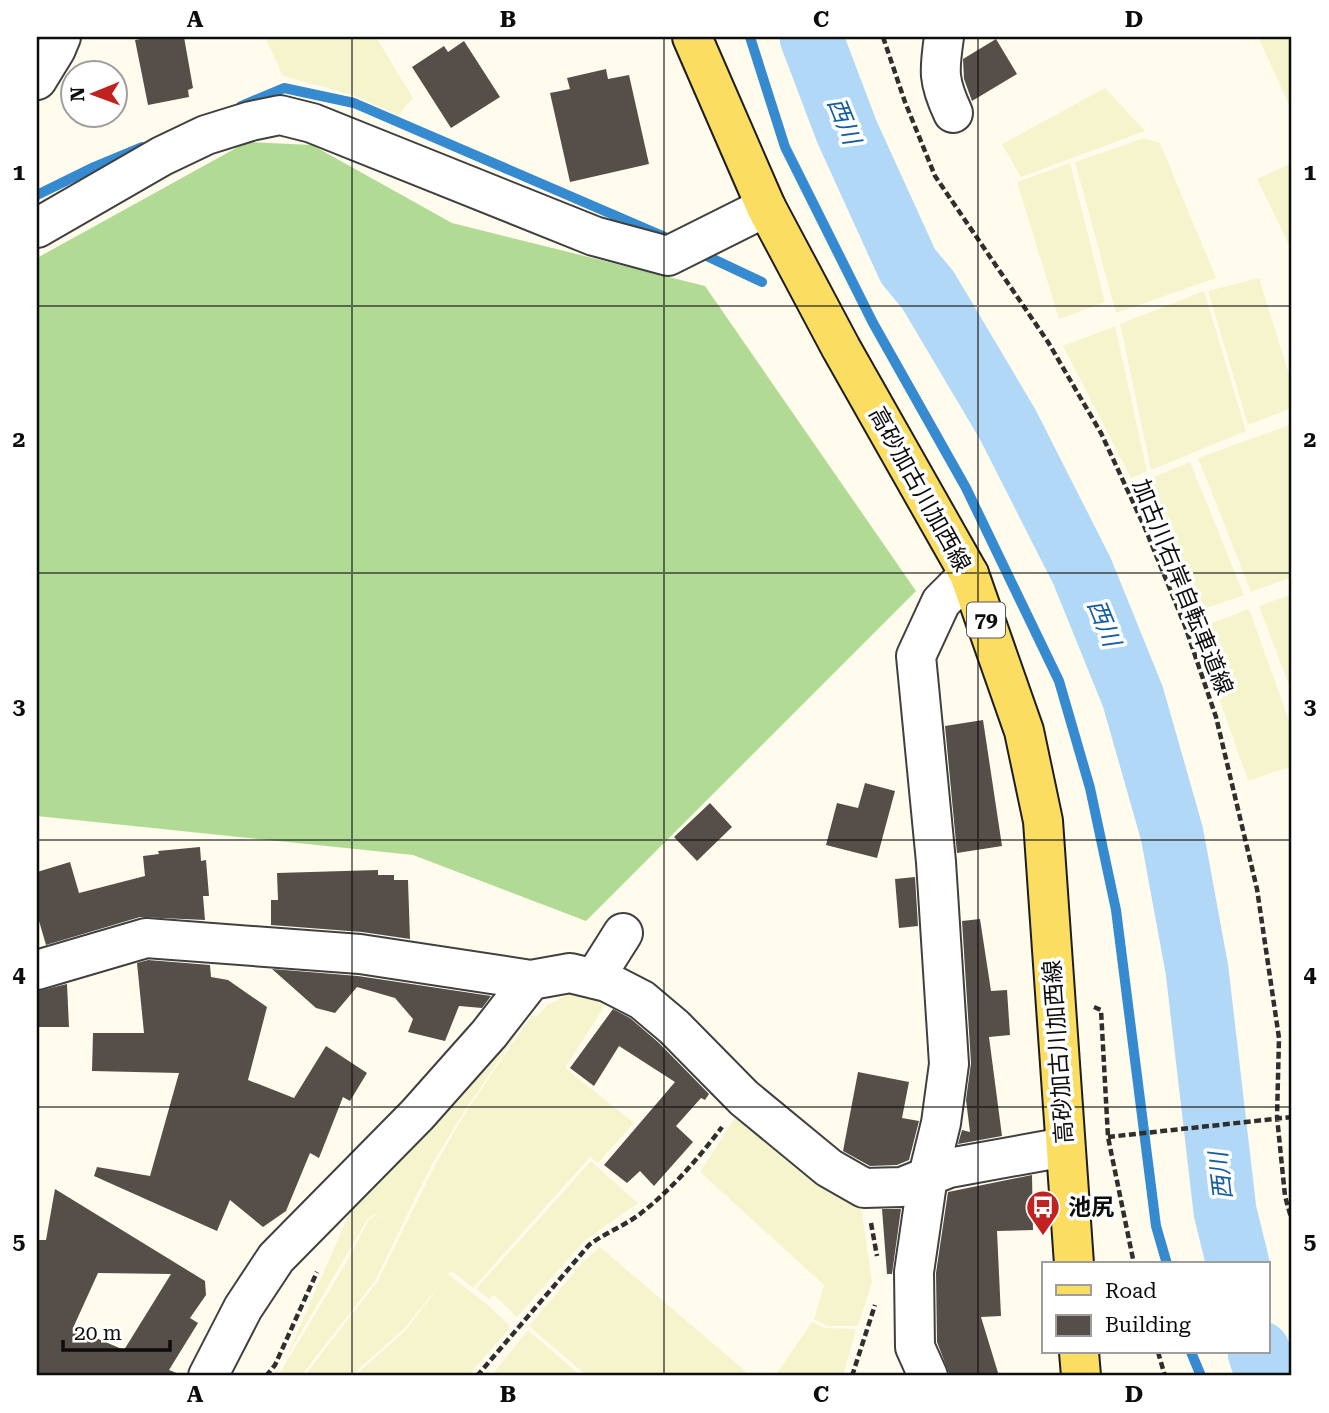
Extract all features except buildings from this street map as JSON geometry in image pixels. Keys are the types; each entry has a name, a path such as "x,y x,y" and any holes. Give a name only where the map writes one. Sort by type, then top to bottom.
{"main road":[{"name":"高砂加古川加西線","path":"692,37 766,207 841,348 969,574 1024,730 1042,821 1074,1262"},
{"path":"1079,1354 1081,1376"}],"street":[{"path":"37,80 61,37"},
{"path":"947,47 939,66 942,89 953,113"},
{"path":"37,228 162,156 206,135 280,115 312,123 594,236 668,256 766,207"},
{"path":"928,1376 915,1347 914,1272 928,1175 941,1123 949,1065 936,862 916,656 941,602 969,574"},
{"path":"594,979 622,933"},
{"path":"37,970 146,938 360,954 531,980 570,973 607,982 642,1000 674,1027 744,1098 829,1168 864,1188 902,1187 948,1168 1065,1147"},
{"path":"208,1376 243,1308 276,1258 417,1115 489,1034 531,980"}],"path":[{"name":"加古川右岸自転車道線","path":"883,37 905,102 935,176 1048,342 1101,433 1145,528 1185,626 1216,718 1257,889 1279,1038 1277,1118 1284,1196 1292,1221"},
{"path":"477,1376 589,1245 639,1214 695,1162 744,1098"},
{"path":"1133,1262 1108,1137 1292,1117"},
{"path":"864,1188 880,1269"},
{"path":"265,1376 275,1365 319,1268"},
{"path":"852,1376 878,1294"},
{"path":"1159,1354 1165,1376"}],"green space":[{"path":"265,37 376,37 413,98 398,115 353,95 283,76"},
{"path":"1258,37 1292,37 1292,111"},
{"path":"1105,88 1145,131 1021,177 1002,144"},
{"path":"1144,138 1160,143 1216,278 1116,313 1075,162"},
{"path":"247,142 312,145 452,223 705,286 916,591 586,921 413,855 37,816 37,258"},
{"path":"1070,163 1105,302 1059,319 1017,182"},
{"path":"1292,163 1292,251 1257,179"},
{"path":"1259,278 1292,384 1292,408 1248,425 1208,291"},
{"path":"1204,291 1246,431 1151,470 1120,324"},
{"path":"1115,326 1147,471 1131,478 1063,346"},
{"path":"1292,424 1292,577 1251,592 1198,458"},
{"path":"1190,462 1244,595 1192,613 1136,484"},
{"path":"1292,594 1292,693 1259,606"},
{"path":"1249,609 1292,729 1292,766 1248,781 1195,629"},
{"path":"571,993 610,998 565,1068 634,1123 598,1163 590,1157 473,1288 452,1271 448,1274 488,1305 509,1325 509,1329 468,1376 354,1376 406,1330 446,1277 405,1328 351,1376 304,1376 377,1282 435,1165 467,1110 532,1015 536,1017 547,1005"},
{"path":"520,1010 530,1014 432,1164 375,1281 301,1376 278,1376 368,1221 374,1215 390,1222 374,1214 367,1220 287,1356 357,1196"},
{"path":"739,1112 860,1200 872,1282 858,1326 827,1326 814,1319 824,1285 700,1172"},
{"path":"591,1161 638,1203 584,1241 517,1317 494,1295 489,1299 476,1289"},
{"path":"600,1247 751,1376 587,1376 529,1326 581,1264"},
{"path":"812,1322 825,1328 856,1329 843,1376 775,1376"},
{"path":"528,1330 581,1376 491,1376"}],"waterway":[{"path":"750,37 785,147 873,323 966,488 1059,681 1090,788 1116,910 1156,1226 1166,1262"},
{"name":"西川","path":"811,37 847,132 908,266 928,290 1008,425 1082,571 1133,697 1172,834 1197,970 1225,1211 1238,1262"},
{"path":"241,106 284,88 354,103 665,237"},
{"path":"37,195 142,147"},
{"path":"696,251 762,282"},
{"path":"1192,1354 1201,1376"},
{"name":"西川","path":"1260,1354 1267,1376"}],"place":[{"name":"池尻","path":"1043,1237"}]}
